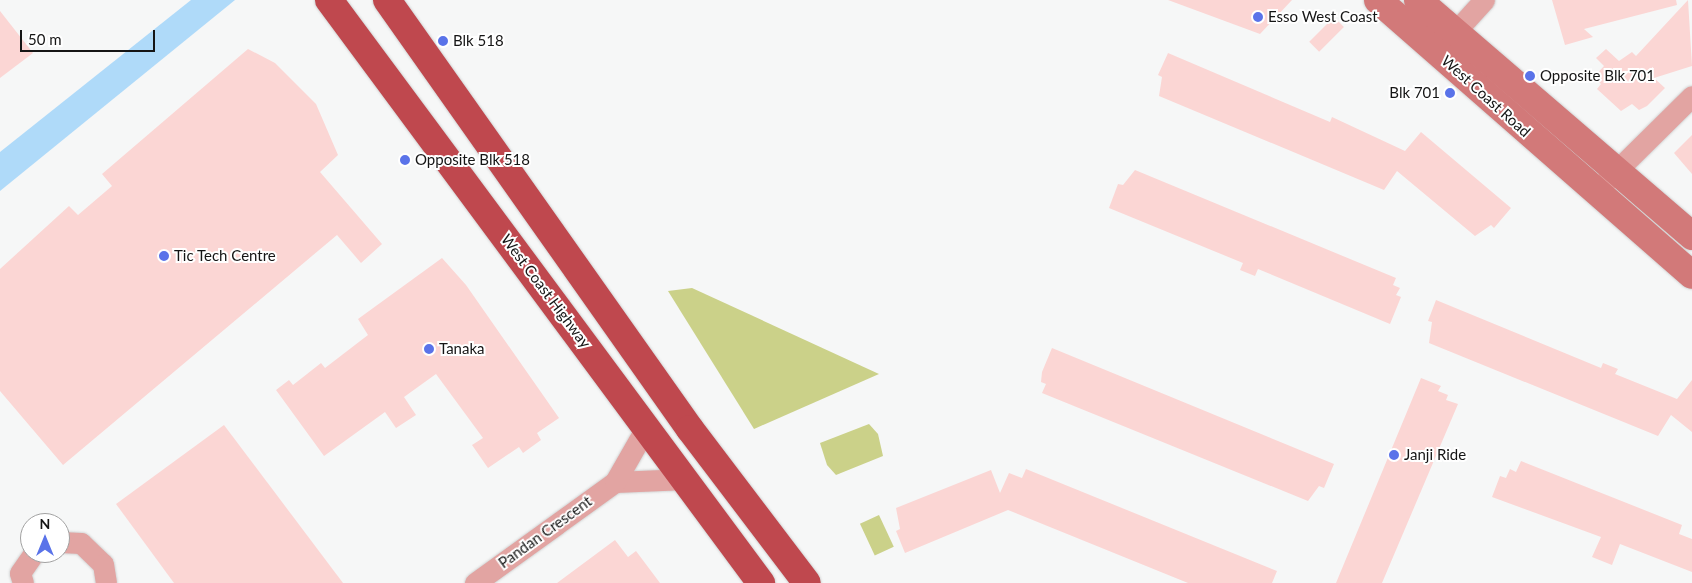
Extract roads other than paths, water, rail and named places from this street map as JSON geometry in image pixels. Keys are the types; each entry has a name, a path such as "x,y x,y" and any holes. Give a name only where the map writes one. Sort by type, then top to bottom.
{"highway":[{"name":"West Coast Highway","path":"329,0 647,426 761,583"},
{"path":"387,0 690,429 807,583"}],"main road":[{"name":"West Coast Road","path":"1378,0 1692,275"},
{"name":"West Coast Road","path":"1418,0 1692,236"}],"street":[{"path":"1455,32 1484,0"},
{"path":"1595,191 1692,96"},
{"name":"Pandan Crescent","path":"475,583 616,482 647,426"},
{"path":"616,482 686,479"},
{"path":"70,542 81,543 103,564 106,583"},
{"path":"23,583 20,573 27,563"}],"water":[{"path":"191,0 235,0 0,191 0,152"}],"place":[{"name":"Esso West Coast","path":"1258,17"},
{"name":"Blk 518","path":"443,41"},
{"name":"Opposite Blk 701","path":"1530,76"},
{"name":"Blk 701","path":"1450,93"},
{"name":"Opposite Blk 518","path":"405,160"},
{"name":"Tic Tech Centre","path":"164,256"},
{"name":"Tanaka","path":"429,349"},
{"name":"Janji Ride","path":"1394,455"}]}
